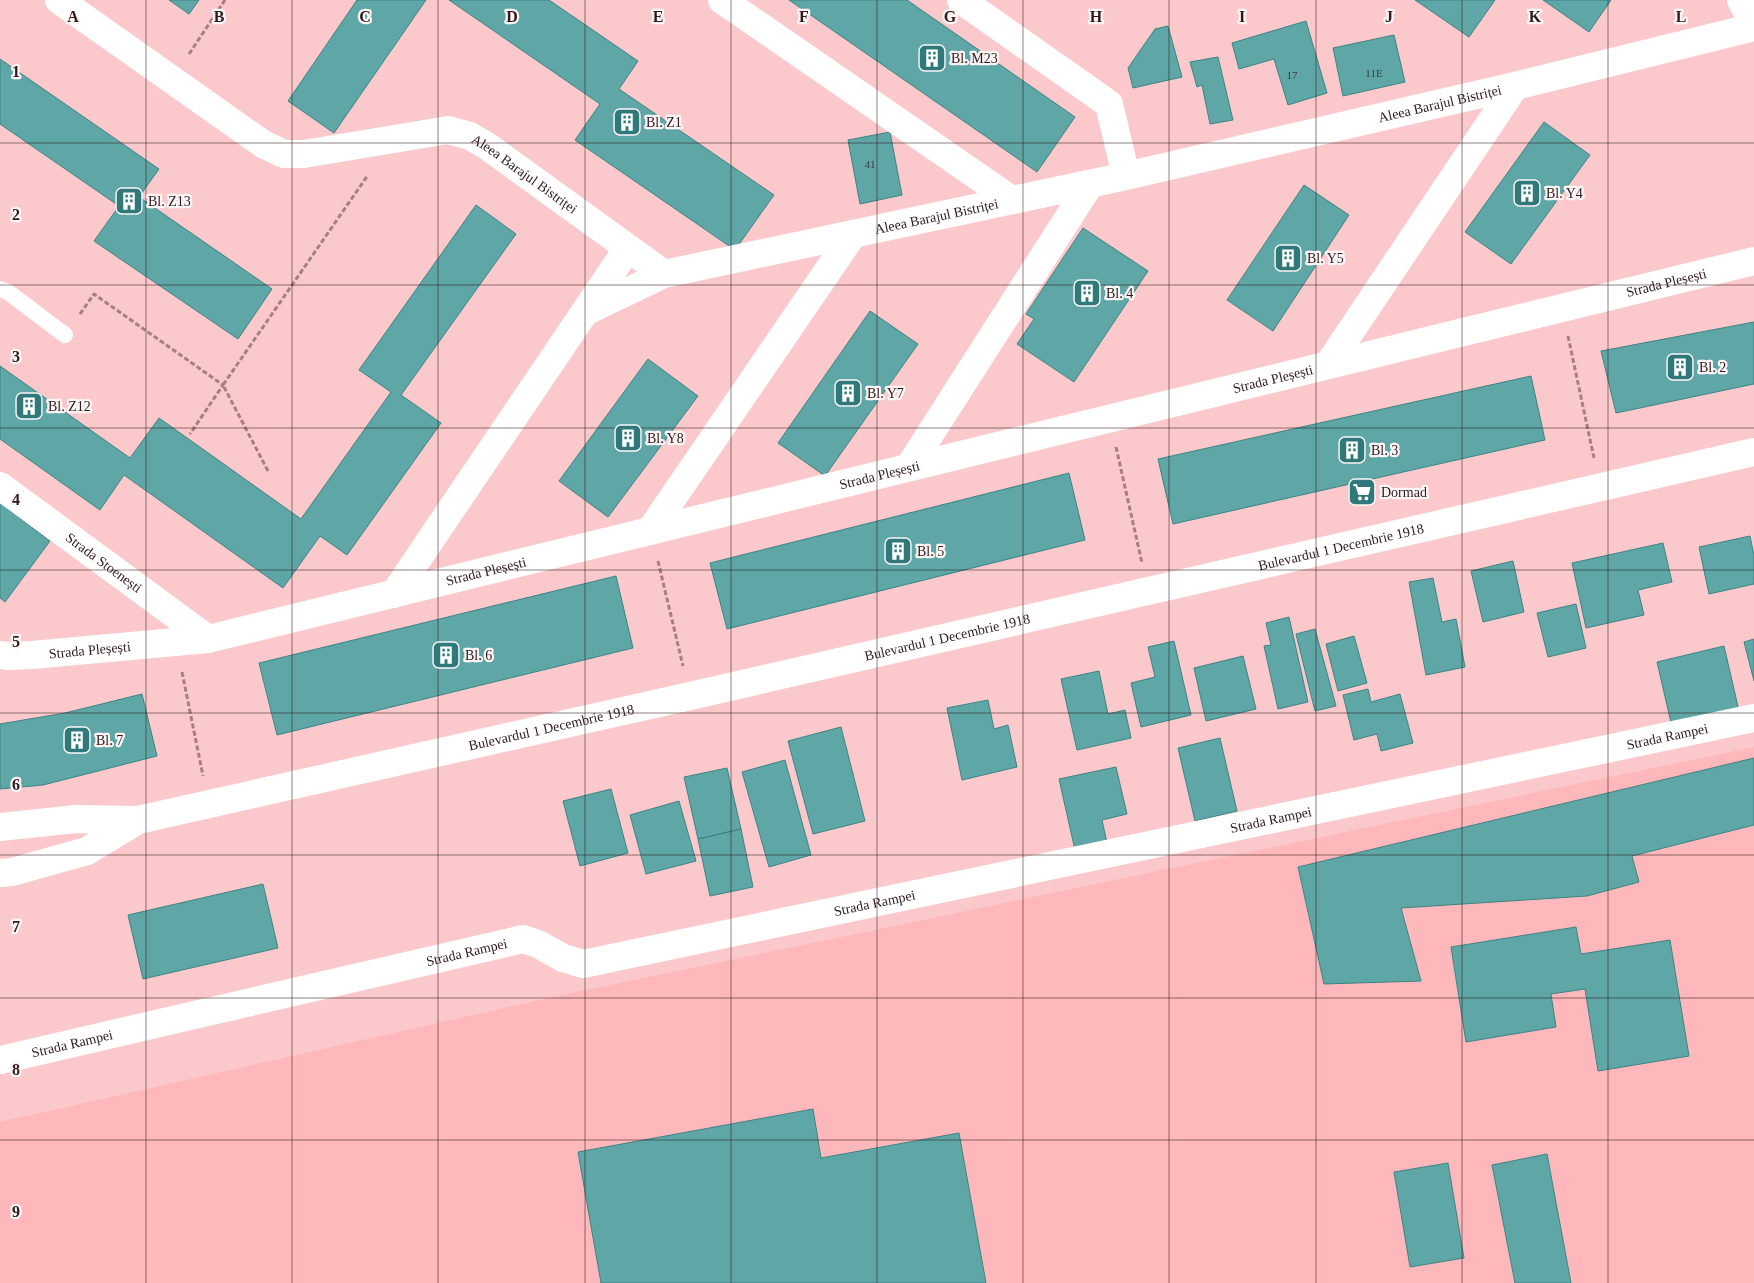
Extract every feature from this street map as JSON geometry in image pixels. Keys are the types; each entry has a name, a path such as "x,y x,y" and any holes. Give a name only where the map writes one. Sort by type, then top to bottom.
{"street":[{"name":"Aleea Barajul Bistriței","path":"59,0 263,144 284,154 304,154 448,130 470,136 664,274 1126,176 1515,86 1754,26"},
{"name":"Aleea Barajul Bistriței","path":"722,0 1012,200"},
{"path":"961,0 1109,104 1126,176"},
{"path":"1741,0 1754,26"},
{"path":"1328,365 1515,86"},
{"path":"909,467 1090,184"},
{"path":"650,531 853,234"},
{"path":"394,594 628,248"},
{"name":"Strada Pleșești","path":"0,655 32,655 208,639 1754,261"},
{"path":"585,312 664,274"},
{"name":"Bulevardul 1 Decembrie 1918","path":"0,827 76,819 138,820 690,696 1754,452"},
{"name":"Strada Stoenești","path":"0,486 208,639"},
{"name":"Strada Rampei","path":"0,1060 523,939 538,944 563,958 583,964 1754,718"},
{"name":"Bulevardul 1 Decembrie 1918","path":"4,875 87,851 138,820"}],"lane":[{"path":"0,289 8,292 65,335"}],"path":[{"path":"172,80 225,0"},
{"path":"190,434 392,139"},
{"path":"65,335 94,294 224,385 268,471"},
{"path":"1562,308 1600,488"},
{"path":"1110,419 1148,590"},
{"path":"650,531 690,696"},
{"path":"176,643 209,803"}],"shaded area":[{"path":"1754,747 1754,1283 0,1283 0,1122 562,995"}],"building":[{"path":"169,0 199,0 189,14"},
{"path":"357,0 426,0 334,133 288,101"},
{"name":"Bl. Z1","path":"449,0 549,0 638,61 619,89 774,195 735,250 575,140 600,104"},
{"name":"Bl. M23","path":"789,0 907,0 1075,117 1037,172"},
{"path":"1415,0 1495,0 1469,37"},
{"path":"1543,0 1611,0 1589,32"},
{"path":"1306,21 1327,93 1288,105 1274,59 1239,69 1232,43"},
{"path":"1168,26 1182,77 1133,88 1128,68 1155,29"},
{"path":"1394,35 1405,82 1343,96 1333,48"},
{"path":"1218,57 1233,120 1210,124 1202,85 1197,87 1190,62"},
{"name":"Bl. Z13","path":"0,59 159,169 139,197 272,289 238,339 94,241 119,206 0,124"},
{"name":"Bl. Y4","path":"1544,122 1590,155 1511,264 1465,232"},
{"path":"890,132 902,195 860,204 848,140"},
{"name":"Bl. Y5","path":"1304,185 1349,215 1273,331 1227,300"},
{"name":"Bl. Z12","path":"476,205 516,234 401,395 441,423 347,555 320,536 283,588 124,475 100,510 0,439 0,366 130,458 159,418 301,519 391,392 359,370"},
{"name":"Bl. 4","path":"1083,228 1148,271 1074,382 1017,344 1034,319 1026,314"},
{"name":"Bl. Y7","path":"870,311 918,344 825,476 778,443"},
{"name":"Bl. 2","path":"1754,322 1754,384 1616,413 1601,351"},
{"name":"Bl. Y8","path":"648,359 698,396 608,517 559,481"},
{"name":"Bl. 3","path":"1531,376 1545,440 1173,524 1158,459"},
{"name":"Bl. 5","path":"1069,473 1085,540 727,629 710,563"},
{"path":"0,503 50,541 5,602 0,598"},
{"path":"1750,536 1754,555 1754,584 1709,594 1699,547"},
{"path":"1663,543 1672,582 1638,590 1644,615 1586,628 1572,563"},
{"path":"1513,561 1524,612 1483,622 1471,571"},
{"name":"Bl. 6","path":"616,576 633,648 277,735 259,663"},
{"path":"1433,578 1442,622 1456,619 1465,667 1426,675 1409,582"},
{"path":"1576,604 1586,648 1548,657 1537,613"},
{"path":"1289,617 1308,702 1278,709 1264,646 1271,645 1266,623"},
{"path":"1315,629 1336,706 1315,711 1296,634"},
{"path":"1354,636 1367,683 1338,691 1326,644"},
{"path":"1754,639 1754,681 1744,642"},
{"path":"1174,641 1191,715 1141,727 1131,683 1155,677 1148,647"},
{"path":"1724,646 1739,711 1672,727 1657,662"},
{"path":"1243,656 1256,709 1206,721 1194,668"},
{"path":"1099,671 1108,714 1125,710 1131,738 1077,750 1061,679"},
{"path":"1368,689 1371,702 1400,694 1413,743 1381,751 1377,734 1354,740 1343,695"},
{"name":"Bl. 7","path":"142,694 157,756 43,785 0,789 0,724 65,713"},
{"path":"988,700 994,729 1008,725 1017,767 962,780 947,708"},
{"path":"841,727 865,821 813,834 788,741"},
{"path":"1220,738 1237,811 1195,821 1178,748"},
{"path":"1754,758 1754,825 1632,856 1639,882 1587,896 1401,908 1421,981 1324,984 1298,867"},
{"path":"785,760 811,855 769,867 742,772"},
{"path":"1116,767 1127,814 1102,820 1109,852 1077,859 1059,779"},
{"path":"727,768 741,829 698,839 684,777"},
{"path":"611,789 628,853 580,866 563,801"},
{"path":"679,801 696,861 646,874 630,815"},
{"path":"741,829 753,887 710,896 698,839"},
{"path":"263,884 278,948 143,979 128,915"},
{"path":"1576,927 1581,954 1670,940 1689,1056 1598,1071 1585,989 1551,994 1556,1027 1466,1042 1451,947"},
{"path":"813,1109 821,1158 959,1133 986,1283 601,1283 578,1152"},
{"path":"1547,1154 1571,1283 1515,1283 1492,1165"},
{"path":"1448,1163 1464,1258 1410,1267 1394,1172"}],"place":[{"name":"Bl. M23","path":"932,58"},
{"name":"Bl. Z1","path":"627,122"},
{"name":"Bl. Y4","path":"1527,193"},
{"name":"Bl. Z13","path":"129,201"},
{"name":"Bl. Y5","path":"1288,258"},
{"name":"Bl. 4","path":"1087,293"},
{"name":"Bl. 2","path":"1680,367"},
{"name":"Bl. Y7","path":"848,393"},
{"name":"Bl. Z12","path":"29,406"},
{"name":"Bl. Y8","path":"628,438"},
{"name":"Bl. 3","path":"1352,450"},
{"name":"Dormad","path":"1362,492"},
{"name":"Bl. 5","path":"898,551"},
{"name":"Bl. 6","path":"446,655"},
{"name":"Bl. 7","path":"77,740"}]}
